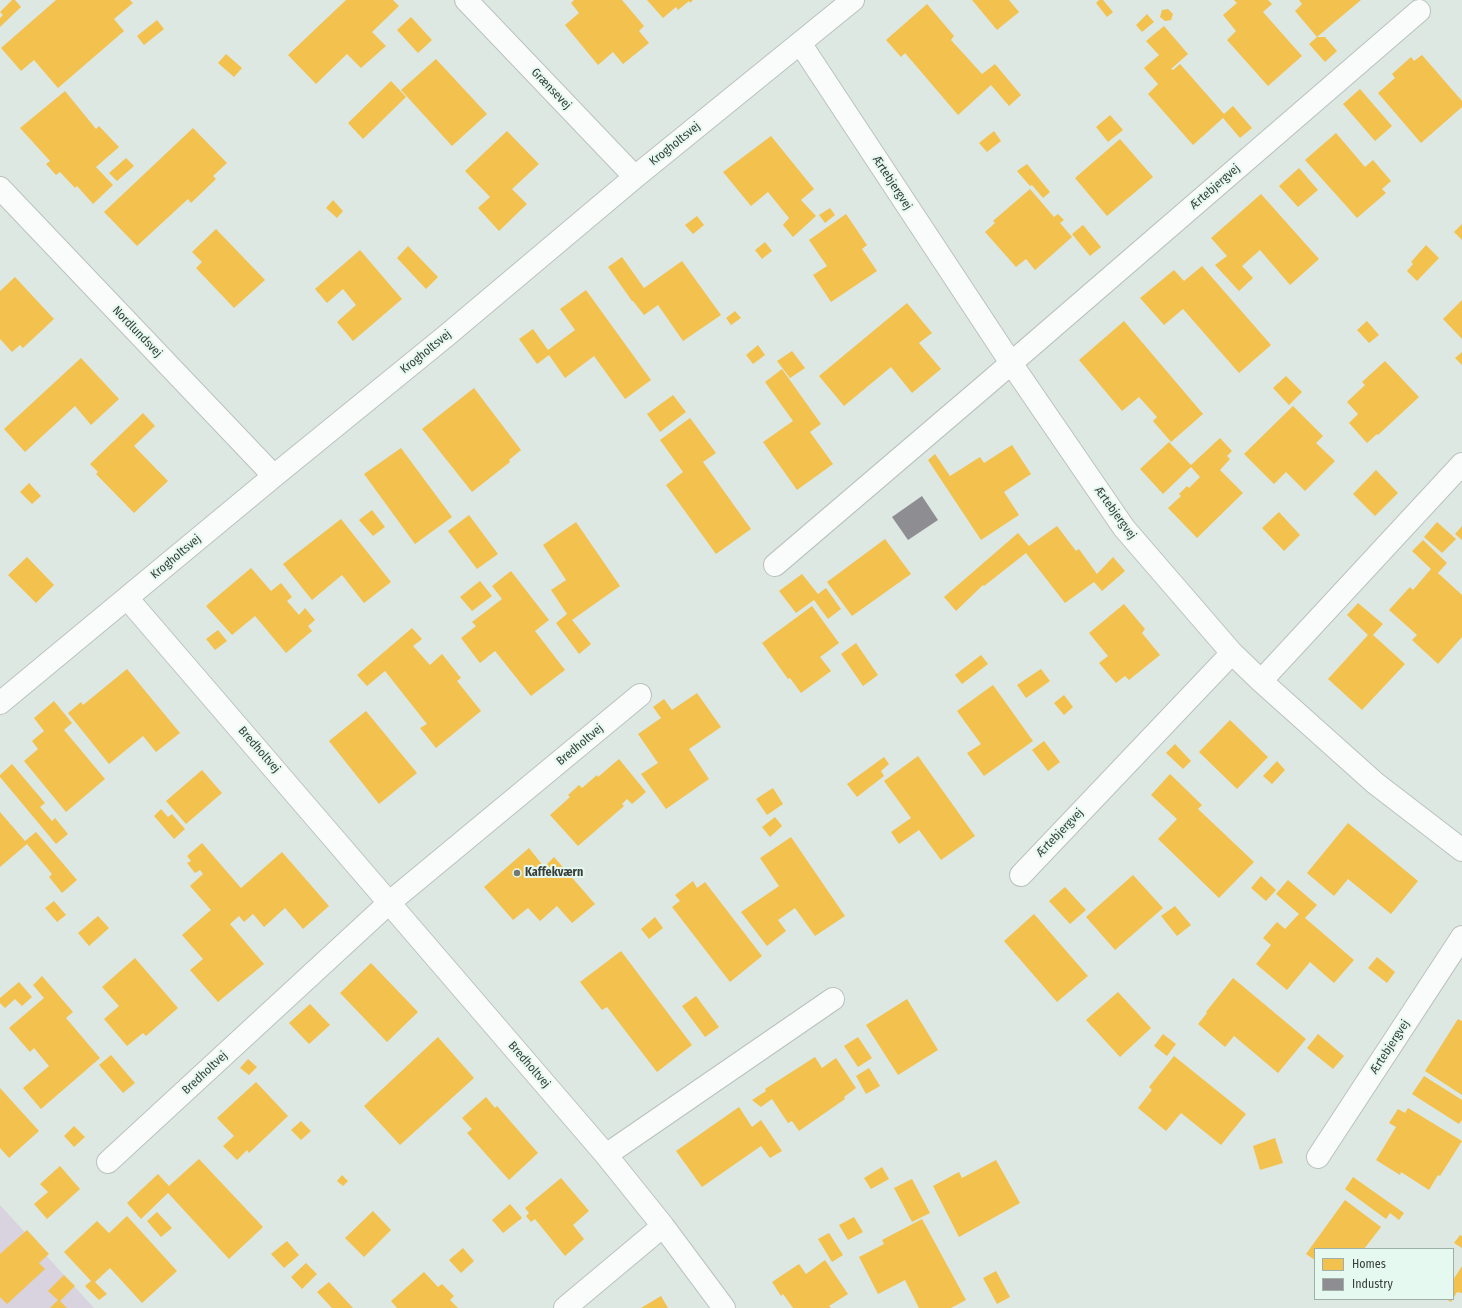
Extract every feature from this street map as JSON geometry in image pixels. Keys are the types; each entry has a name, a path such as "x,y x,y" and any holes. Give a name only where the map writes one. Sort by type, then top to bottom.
{"street":[{"name":"Grænsevej","path":"466,0 636,177"},
{"name":"Krogholtsvej","path":"0,703 274,476 451,332 636,177 853,0"},
{"name":"Ærtebjergvej","path":"775,565 1419,11"},
{"name":"Ærtebjergvej","path":"800,43 1011,363 1124,528 1232,653 1261,681 1375,783 1462,850"},
{"name":"Nordlundsvej","path":"0,188 274,476"},
{"path":"1261,681 1462,464"},
{"name":"Bredholtvej","path":"127,598 606,1155 663,1226 724,1308"},
{"name":"Ærtebjergvej","path":"1021,875 1232,653"},
{"name":"Bredholtvej","path":"108,1162 390,902 640,695"},
{"name":"Ærtebjergvej","path":"1318,1157 1462,937"},
{"path":"606,1155 833,999"},
{"path":"565,1308 663,1226"}],"shaded area":[{"path":"0,1205 94,1308 0,1308"}],"building: Homes":[{"path":"12,0 15,0 21,7 0,27 0,18 3,15 0,12"},
{"path":"56,0 130,0 133,3 114,19 124,31 58,88 34,60 21,71 1,48"},
{"path":"346,0 393,0 399,6 372,32 386,46 361,68 347,54 316,84 288,55"},
{"path":"574,0 622,0 644,26 639,31 649,43 623,64 613,52 598,65 565,25 579,13 571,3"},
{"path":"647,0 693,0 690,3 689,1 678,10 676,7 663,18"},
{"path":"972,0 1009,0 1019,12 997,30"},
{"path":"1099,0 1103,0 1113,12 1107,17 1096,3"},
{"path":"1234,0 1268,0 1272,4 1263,12 1302,56 1268,86 1227,40 1236,31 1223,15 1237,3"},
{"path":"1299,0 1361,0 1317,37 1295,11 1302,4"},
{"path":"927,4 954,36 951,40 982,74 995,64 1021,95 1009,106 991,85 958,115 905,53 901,57 886,40"},
{"path":"1168,9 1173,14 1171,20 1165,21 1160,17 1162,10"},
{"path":"1147,14 1154,22 1142,32 1136,25"},
{"path":"411,17 432,40 418,53 397,30"},
{"path":"157,20 164,29 144,45 137,36"},
{"path":"1164,26 1188,54 1171,69 1173,70 1180,64 1224,114 1233,106 1252,128 1240,138 1223,118 1193,145 1148,94 1158,84 1144,68 1159,55 1146,41"},
{"path":"1317,37 1325,37 1337,51 1325,62 1309,44"},
{"path":"226,54 242,68 234,77 218,63"},
{"path":"1422,55 1462,101 1462,107 1421,143 1378,93 1395,78 1392,74 1411,57 1414,61"},
{"path":"436,59 487,114 452,146 401,90"},
{"path":"391,81 406,97 363,139 348,123"},
{"path":"1360,89 1392,126 1375,141 1343,104"},
{"path":"65,91 96,129 99,126 119,147 96,167 113,185 93,204 77,186 75,188 60,172 56,175 46,164 50,161 20,128"},
{"path":"1110,115 1123,130 1108,142 1096,127"},
{"path":"193,128 227,163 213,176 216,179 191,203 188,199 137,246 104,212"},
{"path":"507,131 539,164 512,189 527,204 499,231 478,208 490,197 465,171"},
{"path":"994,131 1001,141 987,152 979,143"},
{"path":"1336,133 1365,167 1373,160 1391,181 1382,189 1386,193 1357,218 1305,160"},
{"path":"771,136 814,189 801,200 816,216 793,237 783,225 789,218 768,192 751,206 723,172"},
{"path":"1120,139 1153,177 1107,216 1075,178"},
{"path":"126,158 134,166 117,181 109,173"},
{"path":"1027,164 1050,192 1043,198 1017,171"},
{"path":"1299,168 1318,190 1298,207 1279,186"},
{"path":"1030,189 1054,217 1058,214 1064,220 1060,223 1072,237 1035,270 1026,259 1016,267 985,232 995,223 993,221"},
{"path":"1261,194 1319,259 1290,285 1260,250 1242,266 1253,278 1239,291 1215,265 1227,256 1211,238"},
{"path":"333,200 343,211 337,218 326,208"},
{"path":"830,208 835,215 825,223 819,215"},
{"path":"846,214 867,245 862,249 877,271 831,302 813,275 827,266 809,240"},
{"path":"697,216 704,225 693,234 685,225"},
{"path":"1462,224 1462,240 1454,232"},
{"path":"1083,225 1101,247 1090,256 1072,234"},
{"path":"216,229 265,280 234,308 196,268 202,262 192,252"},
{"path":"765,242 772,251 762,259 755,250"},
{"path":"1426,245 1439,258 1417,281 1407,271 1413,264 1411,262"},
{"path":"408,246 438,277 426,289 397,258"},
{"path":"360,250 402,299 353,341 337,322 356,305 343,289 327,303 315,289"},
{"path":"622,257 644,288 682,261 721,315 683,341 658,305 644,315 632,301 608,267"},
{"path":"1202,266 1271,345 1239,373 1183,309 1164,325 1140,298 1174,270 1184,281"},
{"path":"15,277 54,319 23,348 20,345 12,352 0,339 0,291"},
{"path":"586,290 651,380 625,399 594,356 565,378 549,355 537,364 519,339 533,329 548,350 575,330 560,309"},
{"path":"1462,300 1462,339 1443,319"},
{"path":"907,303 932,333 919,343 941,369 912,393 891,367 844,406 819,376"},
{"path":"735,311 741,318 731,325 726,318"},
{"path":"1124,321 1203,414 1171,442 1153,421 1157,417 1139,397 1122,411 1079,360"},
{"path":"1367,321 1379,335 1369,343 1357,330"},
{"path":"758,345 765,355 753,364 746,355"},
{"path":"792,351 805,368 790,378 777,361"},
{"path":"1462,352 1462,365 1455,358"},
{"path":"81,358 119,399 91,425 75,406 25,452 4,429"},
{"path":"1385,361 1419,397 1378,435 1377,434 1367,443 1349,423 1358,414 1347,402 1365,385 1362,382"},
{"path":"782,369 821,424 810,432 833,464 797,490 763,442 793,421 765,382"},
{"path":"1286,376 1302,392 1289,405 1273,388"},
{"path":"474,388 521,450 509,460 510,462 472,492 422,429"},
{"path":"673,395 686,412 660,432 647,414"},
{"path":"1293,406 1323,436 1316,443 1335,461 1305,491 1286,472 1274,484 1244,454"},
{"path":"143,413 155,426 134,446 168,481 134,513 96,474 98,472 90,464"},
{"path":"690,418 716,453 703,462 751,529 716,554 666,485 683,472 660,440"},
{"path":"1220,438 1232,451 1227,456 1230,459 1220,470 1243,493 1197,538 1168,508 1181,496 1179,494 1187,486 1189,488 1200,477 1191,467 1163,494 1140,469 1169,442 1191,465"},
{"path":"1012,445 1031,474 1004,492 1019,515 981,540 928,460 935,454 950,476 980,457 984,463"},
{"path":"401,448 452,517 415,544 364,474"},
{"path":"1376,470 1398,493 1375,516 1353,494"},
{"path":"29,483 41,496 32,504 20,492"},
{"path":"372,510 385,527 373,536 359,520"},
{"path":"1279,512 1300,535 1284,551 1262,528"},
{"path":"469,515 498,554 477,569 448,531"},
{"path":"341,519 391,582 364,603 342,575 312,600 283,564"},
{"path":"576,522 620,586 572,620 591,644 579,654 556,623 567,614 551,590 566,580 543,545"},
{"path":"1437,522 1456,539 1442,553 1424,537"},
{"path":"1057,526 1076,551 1079,549 1097,574 1113,557 1125,571 1102,591 1094,582 1065,603 1026,553 984,586 983,585 956,611 944,597 1018,533 1029,546"},
{"path":"1462,526 1462,540 1455,534"},
{"path":"885,539 911,574 852,616 827,582"},
{"path":"1423,540 1447,563 1438,573 1462,595 1462,637 1438,664 1412,640 1417,635 1389,610 1410,587 1413,590 1431,569 1412,551"},
{"path":"27,557 54,585 36,603 8,575"},
{"path":"251,568 271,591 281,583 292,597 287,601 299,615 305,608 315,620 308,626 312,631 286,653 255,616 232,635 206,606"},
{"path":"511,571 549,620 535,631 565,670 531,696 495,651 480,663 461,638 476,626 472,622 502,599 492,586"},
{"path":"802,574 818,594 826,588 841,609 828,619 814,600 796,613 779,591"},
{"path":"480,581 492,596 472,611 460,597"},
{"path":"1358,603 1383,624 1373,635 1405,664 1362,710 1328,679 1368,635 1347,615"},
{"path":"1124,604 1145,629 1142,633 1160,655 1129,680 1125,676 1116,683 1099,663 1108,656 1089,633"},
{"path":"812,606 839,643 820,657 831,671 801,693 790,678 788,679 762,643"},
{"path":"412,628 422,639 413,646 430,665 442,654 461,678 457,681 481,711 436,748 420,728 427,724 385,671 367,686 357,675"},
{"path":"218,630 227,641 215,650 206,639"},
{"path":"856,643 878,675 863,686 841,654"},
{"path":"981,655 988,664 962,684 955,675"},
{"path":"127,669 180,733 156,752 143,736 109,764 68,713 81,702 83,705"},
{"path":"1041,669 1050,681 1026,698 1017,685"},
{"path":"993,685 1033,741 984,776 967,753 981,744 957,711"},
{"path":"697,693 721,727 689,749 709,779 666,809 641,774 658,763 638,734 661,718 653,707 664,699 672,710"},
{"path":"1064,695 1073,707 1064,715 1054,703"},
{"path":"54,701 72,723 64,730 105,779 66,812 24,761 38,749 32,741 44,731 34,718"},
{"path":"366,711 417,773 379,804 329,741"},
{"path":"1230,720 1268,757 1237,789 1199,752"},
{"path":"1044,741 1060,762 1048,771 1032,750"},
{"path":"1175,744 1191,761 1183,769 1166,753"},
{"path":"918,756 975,836 941,860 919,830 899,844 891,832 911,818 884,781"},
{"path":"884,757 889,764 881,771 884,776 857,797 847,784"},
{"path":"619,759 646,792 632,804 627,799 622,804 624,806 578,846 550,815 570,797 568,795 579,785 582,788 597,775 598,777"},
{"path":"1277,761 1285,770 1272,784 1263,776"},
{"path":"12,764 45,803 40,807 52,821 55,818 68,834 56,844 0,777 0,775"},
{"path":"202,770 222,793 186,824 166,801"},
{"path":"1170,774 1202,805 1198,809 1254,862 1219,898 1158,839 1177,819 1151,795"},
{"path":"773,788 783,804 767,815 756,799"},
{"path":"161,809 168,817 172,814 185,829 174,839 154,816"},
{"path":"0,812 25,841 36,832 77,880 62,893 49,877 52,874 27,844 0,867"},
{"path":"775,817 782,826 770,837 762,827"},
{"path":"1348,823 1418,881 1391,914 1348,879 1334,896 1307,873"},
{"path":"791,837 845,916 815,936 795,908 778,920 786,931 767,946 741,912 779,886 760,858"},
{"path":"202,843 241,888 282,852 329,906 303,929 285,908 264,927 253,914 244,922 239,916 230,924 264,964 218,1002 190,970 203,959 182,935 211,910 190,886 203,874 200,870 195,873 187,863 191,861 187,856"},
{"path":"529,848 544,867 554,857 595,904 572,923 557,906 540,921 528,908 513,920 484,887"},
{"path":"1133,875 1163,908 1115,950 1086,917"},
{"path":"1261,876 1276,890 1266,901 1251,888"},
{"path":"1288,880 1317,905 1305,918 1354,960 1334,983 1310,962 1287,990 1256,964 1271,945 1263,938 1277,922 1285,929 1299,914 1276,894"},
{"path":"693,881 697,888 705,882 762,956 730,982 672,907 680,901 675,895"},
{"path":"1065,887 1086,910 1070,924 1049,901"},
{"path":"54,901 66,915 57,922 45,908"},
{"path":"1175,906 1191,925 1177,936 1161,916"},
{"path":"1034,914 1088,976 1057,1002 1004,941"},
{"path":"98,916 109,928 89,946 78,933"},
{"path":"655,917 663,928 649,939 641,929"},
{"path":"621,951 692,1045 657,1072 607,1007 602,1010 580,982"},
{"path":"1377,957 1395,972 1387,983 1368,968"},
{"path":"135,958 178,1008 146,1036 143,1033 127,1046 104,1019 119,1006 102,987"},
{"path":"371,963 418,1012 387,1042 340,993"},
{"path":"42,976 73,1012 66,1018 100,1058 41,1109 23,1088 49,1066 34,1048 30,1052 9,1028 44,998 33,985"},
{"path":"1233,978 1306,1039 1278,1073 1234,1036 1225,1047 1198,1024"},
{"path":"19,982 32,997 22,1006 15,999 5,1008 0,1003 0,998"},
{"path":"1118,992 1151,1028 1120,1057 1086,1020"},
{"path":"696,996 719,1027 705,1037 682,1006"},
{"path":"907,999 938,1050 898,1075 866,1025"},
{"path":"310,1004 330,1025 309,1044 289,1023"},
{"path":"1458,1019 1462,1021 1462,1095 1425,1071"},
{"path":"1163,1034 1176,1044 1167,1056 1154,1046"},
{"path":"1318,1034 1344,1056 1333,1069 1307,1048"},
{"path":"438,1037 474,1078 400,1145 364,1106"},
{"path":"858,1037 872,1058 858,1067 844,1046"},
{"path":"111,1055 135,1083 123,1093 99,1065"},
{"path":"1174,1056 1246,1114 1221,1145 1181,1113 1166,1131 1138,1108 1152,1090 1149,1087"},
{"path":"815,1057 822,1068 836,1058 856,1088 844,1097 845,1099 799,1131 792,1121 788,1123 772,1099 761,1107 752,1100 766,1091 765,1089"},
{"path":"248,1059 257,1067 249,1075 240,1068"},
{"path":"869,1068 880,1086 866,1094 856,1076"},
{"path":"1424,1076 1462,1100 1462,1120 1459,1124 1412,1094"},
{"path":"256,1082 288,1116 249,1153 247,1150 237,1160 223,1146 234,1136 217,1118"},
{"path":"0,1088 39,1131 9,1158 0,1148"},
{"path":"486,1097 495,1108 497,1106 538,1153 509,1180 467,1133 472,1129 462,1118"},
{"path":"739,1107 752,1127 761,1120 782,1151 770,1158 761,1146 702,1187 676,1151"},
{"path":"1408,1108 1462,1141 1440,1176 1438,1175 1429,1190 1401,1172 1400,1175 1376,1160 1396,1127 1389,1123 1398,1109 1405,1113"},
{"path":"301,1121 311,1131 301,1140 291,1130"},
{"path":"74,1126 85,1137 74,1147 64,1136"},
{"path":"1275,1138 1283,1163 1260,1170 1253,1146"},
{"path":"199,1159 263,1227 229,1259 168,1193 141,1219 127,1203 158,1174 169,1186"},
{"path":"996,1160 1020,1203 959,1237 933,1186 959,1172 962,1178"},
{"path":"60,1166 80,1189 47,1219 34,1204 48,1192 40,1184"},
{"path":"882,1167 889,1179 871,1189 864,1178"},
{"path":"342,1175 348,1181 343,1186 337,1181"},
{"path":"1353,1177 1404,1213 1399,1220 1390,1213 1386,1219 1345,1189"},
{"path":"561,1178 589,1211 573,1225 584,1239 565,1256 535,1219 531,1222 526,1216 529,1213 525,1208"},
{"path":"912,1179 930,1213 912,1222 894,1188"},
{"path":"1345,1200 1381,1227 1365,1248 1314,1248 1314,1259 1306,1254"},
{"path":"510,1204 522,1218 503,1233 492,1220"},
{"path":"373,1211 391,1230 364,1257 345,1238"},
{"path":"157,1212 172,1228 161,1237 147,1221"},
{"path":"127,1216 177,1271 142,1303 110,1268 95,1282 107,1294 99,1300 85,1286 91,1281 64,1252 97,1221 109,1233"},
{"path":"854,1217 863,1232 848,1240 839,1225"},
{"path":"922,1219 966,1300 951,1308 919,1308 905,1280 878,1294 859,1257 884,1244 882,1240"},
{"path":"27,1230 49,1254 39,1263 45,1269 7,1304 0,1297 0,1254"},
{"path":"829,1233 843,1255 832,1262 818,1239"},
{"path":"1460,1235 1462,1236 1462,1248 1454,1243"},
{"path":"287,1241 299,1255 284,1268 271,1254"},
{"path":"463,1248 474,1261 461,1273 449,1260"},
{"path":"825,1260 848,1294 829,1306 831,1308 793,1308 783,1294 781,1296 772,1282 799,1264 806,1274"},
{"path":"306,1263 317,1274 302,1289 291,1277"},
{"path":"1462,1266 1462,1293 1457,1292 1454,1297 1454,1278"},
{"path":"996,1271 1010,1297 997,1304 983,1278"},
{"path":"424,1272 438,1287 442,1284 454,1296 450,1300 458,1308 397,1308 391,1301"},
{"path":"64,1275 75,1286 60,1301 67,1308 50,1308 58,1300 48,1291"},
{"path":"329,1282 353,1308 332,1308 317,1292"},
{"path":"661,1296 668,1308 641,1308"}],"building: Industry":[{"path":"922,496 938,520 908,540 892,517"}],"place":[{"name":"Kaffekværn","path":"517,873"}]}
